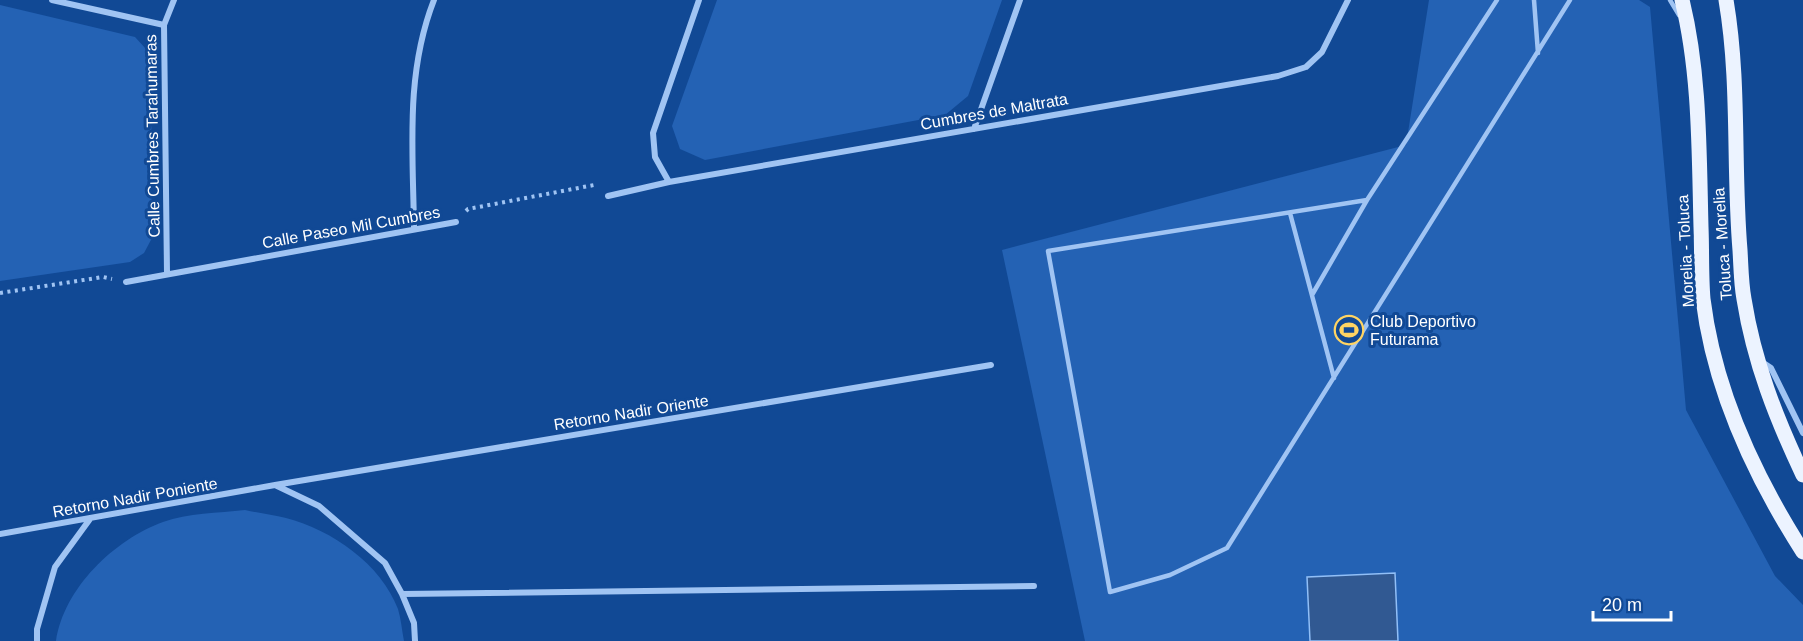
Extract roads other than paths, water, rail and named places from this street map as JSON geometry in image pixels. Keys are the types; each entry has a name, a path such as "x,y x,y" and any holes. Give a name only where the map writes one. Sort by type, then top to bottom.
{"main road":[{"name":"Morelia - Toluca","path":"1682,0 1690,32 1700,171 1703,299 1711,344 1724,390 1743,440 1778,513 1803,552"},
{"name":"Toluca - Morelia","path":"1726,0 1731,28 1736,200 1743,298 1756,358 1780,426 1803,476"}],"street":[{"path":"52,0 164,25"},
{"name":"Calle Cumbres Tarahumaras","path":"167,273 164,25 174,0"},
{"path":"414,228 412,100 416,63 426,21 434,0"},
{"path":"669,182 655,157 652,132 699,0"},
{"path":"974,129 1020,0"},
{"name":"Cumbres de Maltrata","path":"608,196 669,182 1278,76 1306,67 1322,52 1348,0"},
{"name":"Calle Paseo Mil Cumbres","path":"126,282 456,222"},
{"path":"1756,358 1771,368 1803,433"},
{"name":"Retorno Nadir Oriente","path":"275,485 991,365"},
{"path":"275,485 319,506 385,563 402,594 414,623 415,641"},
{"name":"Retorno Nadir Poniente","path":"0,534 275,485"},
{"path":"38,641 38,629 55,567 90,519"},
{"path":"402,594 1034,586"}],"lane":[{"path":"1312,295 1367,200 1497,0"},
{"path":"1534,0 1538,53"},
{"path":"1367,200 1048,251 1110,592 1170,575 1227,548 1570,0"},
{"path":"1670,0 1690,32"},
{"path":"1290,213 1334,378"}],"place":[{"name":"Club Deportivo Futurama","path":"1349,330"}]}
